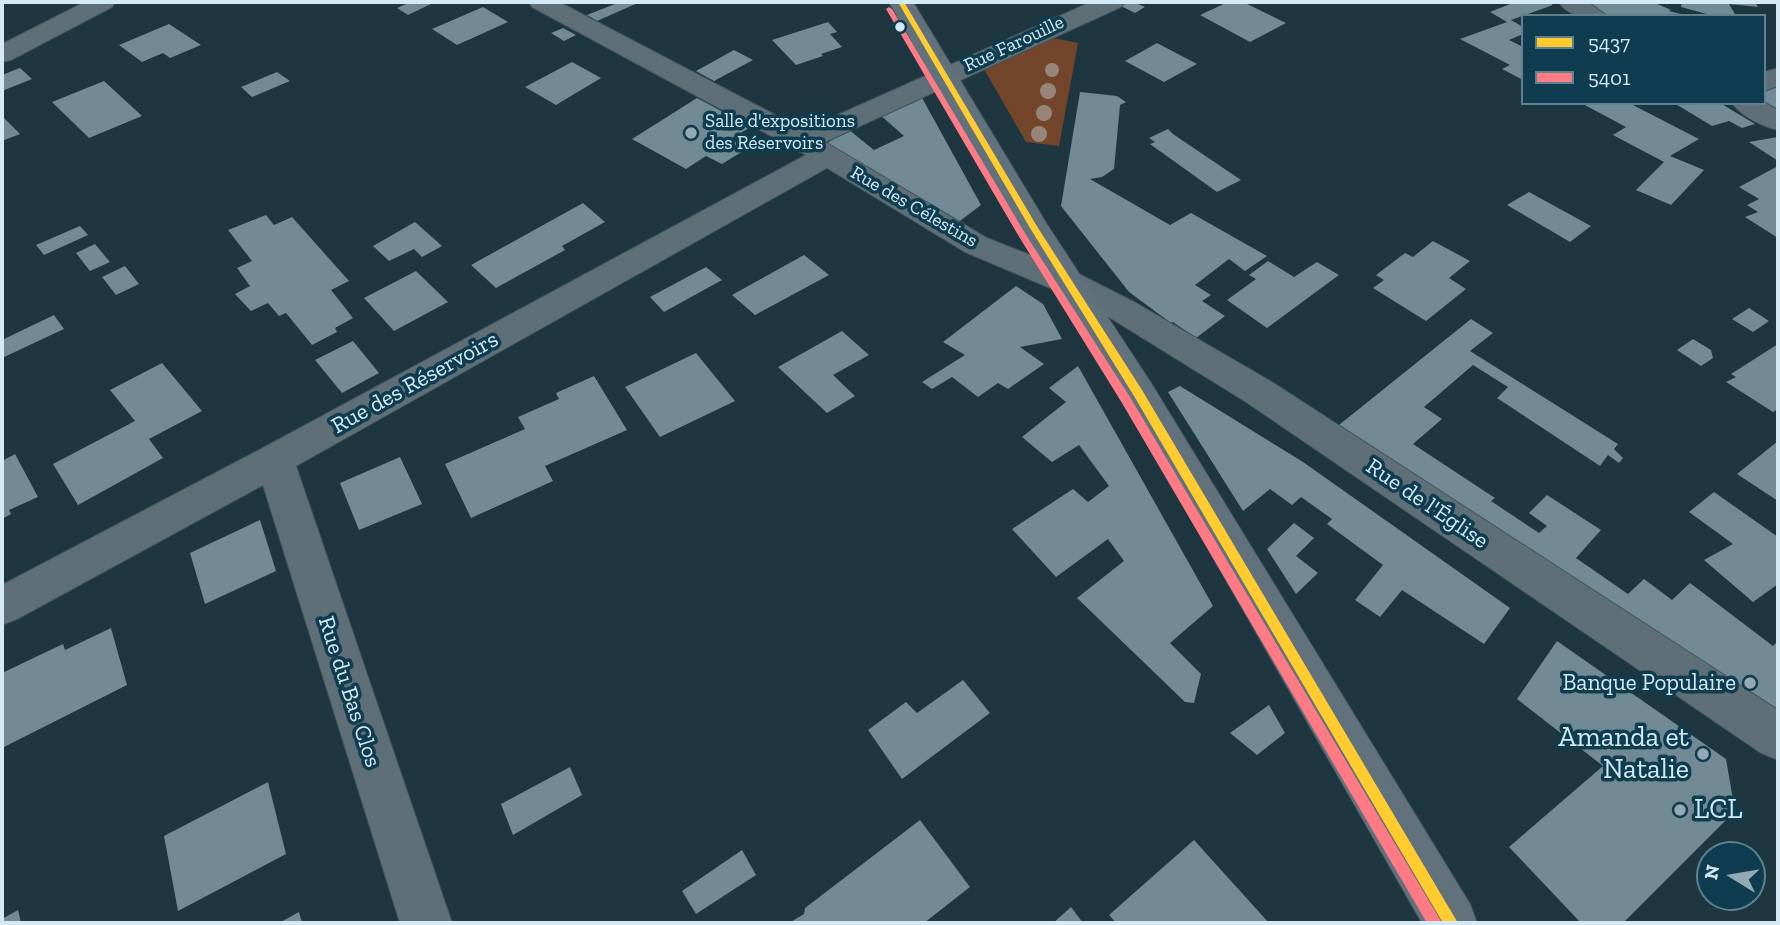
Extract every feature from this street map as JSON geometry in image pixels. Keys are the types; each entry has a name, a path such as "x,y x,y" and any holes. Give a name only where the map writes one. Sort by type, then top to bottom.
{"main road":[{"path":"901,2 1069,284 1138,393 1451,923"}],"street":[{"path":"2,54 103,2"},
{"name":"Rue des Célestins","path":"541,2 815,149 976,245 1069,284"},
{"name":"Rue Farouille","path":"815,149 972,62 1112,2"},
{"path":"1571,2 1592,14"},
{"path":"1749,105 1778,122"},
{"name":"Rue des Réservoirs","path":"2,606 275,460 815,149"},
{"name":"Rue de l'Église","path":"1069,284 1124,311 1259,393 1778,737"},
{"name":"Rue du Bas Clos","path":"275,460 426,923"}],"shaded area":[{"path":"1047,37 1078,43 1059,146 1026,142 981,64"}],"building":[{"path":"411,2 435,2 408,15 397,8"},
{"path":"620,2 640,2 597,21 587,15"},
{"path":"1129,2 1145,7 1135,13 1121,6"},
{"path":"1228,2 1243,2 1286,23 1250,42 1200,15"},
{"path":"1505,2 1547,2 1553,5 1521,14 1511,20 1521,26 1521,35 1509,40 1521,46 1521,79 1502,69 1510,65 1460,39 1507,22 1490,12 1510,4"},
{"path":"1653,2 1680,14 1604,14 1587,4"},
{"path":"1682,2 1755,2 1758,7 1729,4 1735,14 1707,14 1681,7"},
{"path":"483,7 508,22 457,45 432,29"},
{"path":"828,22 837,32 830,34 842,47 796,65 772,40"},
{"path":"169,24 201,45 170,58 163,53 142,62 119,45"},
{"path":"563,28 576,35 564,41 551,33"},
{"path":"1157,43 1197,64 1164,82 1125,61"},
{"path":"734,50 753,60 714,81 696,71"},
{"path":"572,62 601,78 556,105 525,87"},
{"path":"20,68 32,79 2,91 2,75"},
{"path":"277,72 290,81 252,97 241,87"},
{"path":"104,81 142,116 89,138 52,102"},
{"path":"1778,83 1778,116 1760,105 1766,105 1766,87"},
{"path":"1080,92 1117,96 1126,102 1120,105 1114,169 1102,177 1090,179 1170,225 1191,213 1267,256 1245,271 1229,259 1195,285 1211,295 1202,301 1225,316 1196,338 1129,292 1061,206"},
{"path":"921,96 981,205 956,224 826,144 848,129 874,150 904,136 879,114"},
{"name":"Salle d'expositions des Réservoirs","path":"697,98 751,127 730,139 748,148 722,164 706,156 686,169 632,139"},
{"path":"1585,105 1633,105 1699,139 1670,156 1704,170 1671,205 1636,190 1664,162 1613,135 1626,127"},
{"path":"1677,105 1723,105 1755,124 1742,128 1729,121 1712,126"},
{"path":"2,116 20,134 2,141"},
{"path":"1168,129 1241,180 1217,192 1150,144 1155,142 1149,138"},
{"path":"1777,137 1778,161 1749,142"},
{"path":"1778,166 1778,238 1745,217 1758,212 1747,205 1759,199 1739,187"},
{"path":"1529,192 1591,226 1570,242 1507,205"},
{"path":"583,203 605,222 562,246 565,250 496,288 471,265"},
{"path":"266,215 274,225 292,217 349,281 331,290 353,318 335,328 337,332 312,345 286,313 279,316 268,303 251,311 235,294 250,286 237,268 252,261 228,230"},
{"path":"415,222 442,246 422,257 414,249 389,261 373,246"},
{"path":"80,226 88,235 44,255 36,245"},
{"path":"1433,241 1470,261 1449,278 1466,289 1426,321 1373,288 1384,280 1376,275 1405,253 1413,257"},
{"path":"95,244 110,262 90,271 76,253"},
{"path":"804,255 829,275 755,315 732,295"},
{"path":"1268,261 1294,277 1317,262 1339,275 1267,328 1227,300 1256,279 1249,275"},
{"path":"125,266 139,284 116,295 102,277"},
{"path":"706,267 722,280 664,312 650,297"},
{"path":"416,271 448,302 394,331 364,298"},
{"path":"1016,286 1043,304 1062,339 1020,347 1044,364 1008,389 998,383 978,397 952,377 932,389 922,382 965,355 943,342"},
{"path":"1749,308 1769,321 1753,332 1732,319"},
{"path":"54,315 64,329 2,358 2,340"},
{"path":"1471,319 1493,333 1470,351 1618,444 1614,449 1623,458 1619,463 1608,455 1600,466 1497,398 1508,387 1473,365 1424,407 1442,419 1413,444 1495,498 1491,501 1539,533 1547,526 1529,513 1547,495 1601,530 1576,558 1628,594 1644,579 1672,600 1690,583 1773,646 1778,641 1778,727 1771,725 1334,429"},
{"path":"842,331 869,355 833,375 855,396 827,413 778,367"},
{"path":"1693,339 1711,350 1713,358 1701,366 1677,350"},
{"path":"353,341 379,373 342,393 315,360"},
{"path":"1778,344 1778,409 1773,412 1726,382 1736,377 1731,374"},
{"path":"696,353 735,401 660,437 625,387"},
{"path":"162,363 202,411 149,439 163,458 78,505 53,464 135,421 110,390"},
{"path":"1078,366 1213,606 1170,643 1201,674 1194,703 1185,702 1077,598 1124,561 1108,539 1056,577 1012,529 1073,489 1088,502 1109,486 1079,445 1052,462 1022,437 1066,402 1049,388"},
{"path":"594,376 627,430 545,466 553,481 471,518 445,464 525,429 518,417 559,399 556,393"},
{"path":"1180,386 1303,462 1510,608 1484,644 1402,590 1380,617 1355,600 1383,565 1327,524 1332,519 1301,497 1292,505 1270,489 1243,511 1168,392"},
{"path":"1778,441 1778,501 1737,474"},
{"path":"15,454 38,497 9,510 11,514 2,519 2,461"},
{"path":"400,457 422,504 359,530 340,483"},
{"path":"1714,492 1778,537 1778,584 1753,602 1704,560 1733,544 1689,512"},
{"path":"260,520 276,571 205,604 190,553"},
{"path":"1294,523 1314,538 1296,556 1318,573 1296,594 1267,549"},
{"path":"111,628 127,685 2,748 2,673 63,644 65,650"},
{"path":"1557,641 1726,759 1735,811 1705,841 1696,841 1696,850 1623,923 1581,923 1509,847 1603,766 1517,699"},
{"path":"963,680 990,713 902,779 868,730 906,702 917,713"},
{"path":"1269,705 1285,733 1257,755 1230,733"},
{"path":"570,767 582,795 513,835 501,804"},
{"path":"268,782 286,854 178,911 164,836"},
{"path":"920,820 970,887 924,923 789,923 804,914 805,908"},
{"path":"1194,840 1269,923 1116,923 1109,915"},
{"path":"742,850 756,875 696,914 682,891"},
{"path":"1071,907 1083,923 1053,923"},
{"path":"18,910 21,923 2,923 2,919"},
{"path":"299,912 302,923 279,923"}],"transit line":[{"name":"5437","path":"901,2 1034,228 1138,393 1451,923"},
{"name":"5401","path":"889,9 1022,235 1126,400 1435,923"}],"place":[{"name":"Salle d'expositions des Réservoirs","path":"691,133"},
{"name":"Banque Populaire","path":"1750,683"},
{"name":"Amanda et Natalie","path":"1703,754"},
{"name":"LCL","path":"1680,810"}]}
